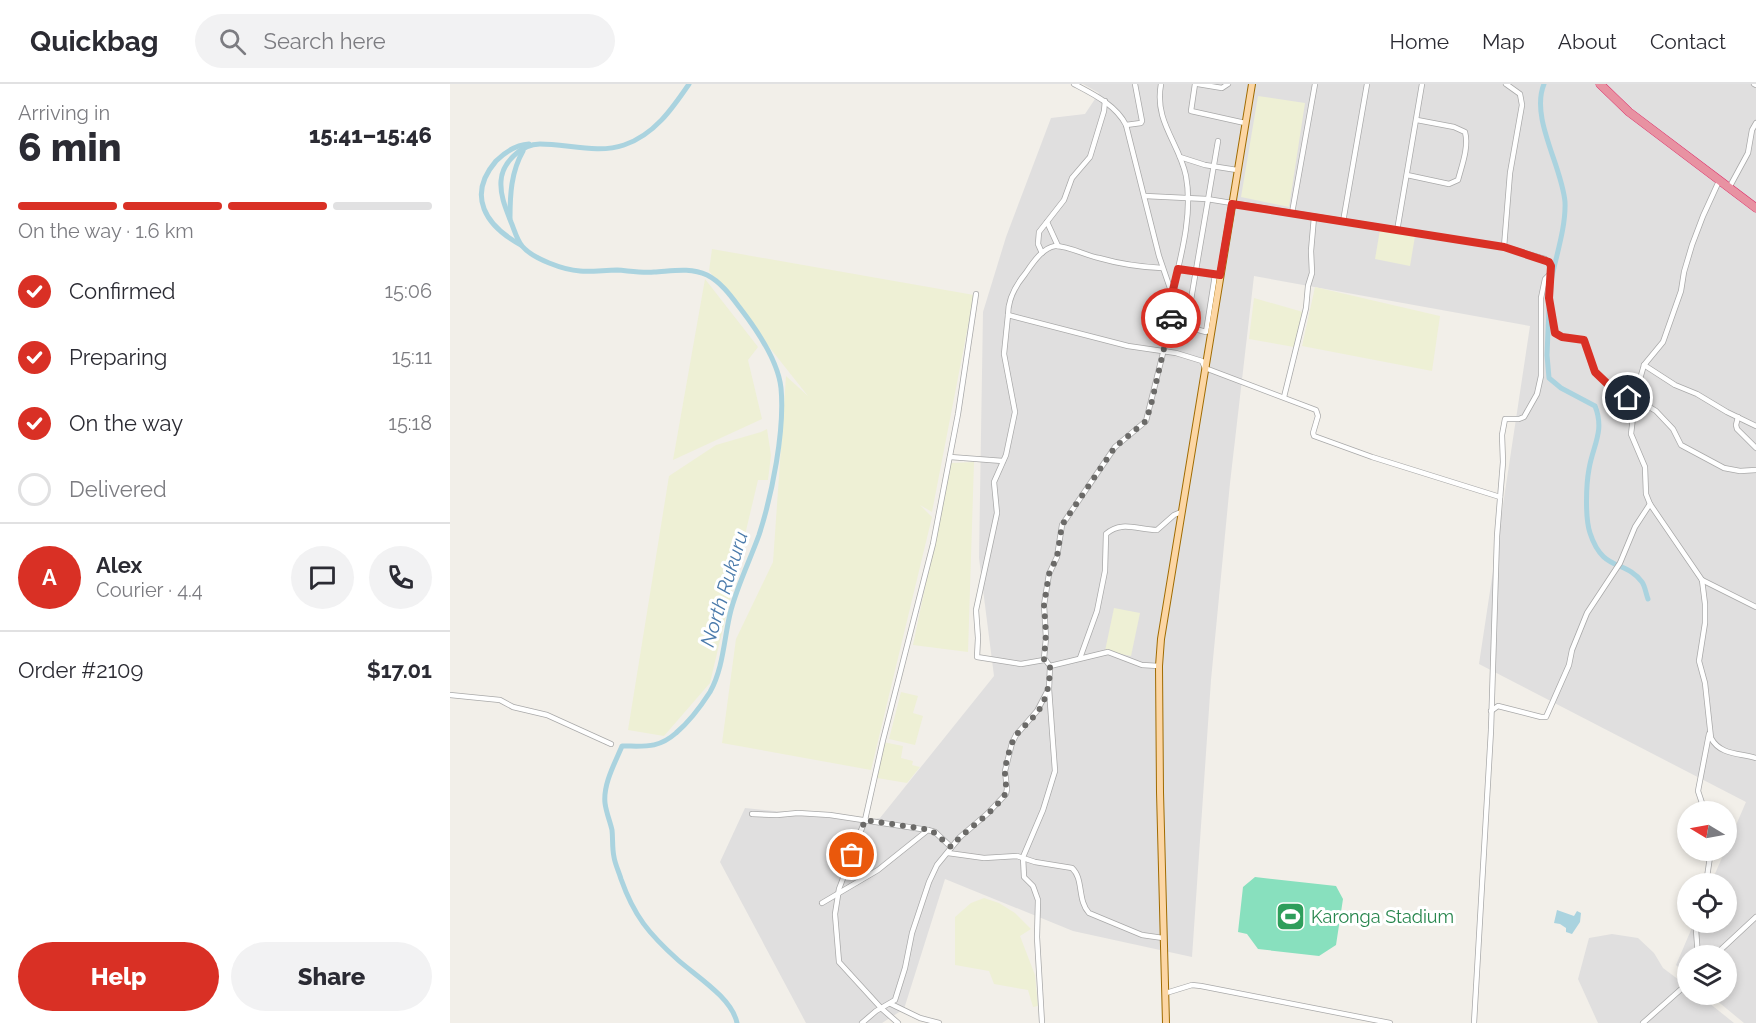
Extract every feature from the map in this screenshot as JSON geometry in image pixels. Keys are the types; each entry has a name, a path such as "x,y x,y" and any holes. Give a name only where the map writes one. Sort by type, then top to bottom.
{"highway":[{"path":"1600,84 1629,112 1756,208"}],"main road":[{"path":"1166,1023 1158,666 1218,275 1252,84"}],"street":[{"path":"1074,84 1105,101 1122,117 1126,125 1162,268 1172,294"},
{"path":"1126,125 1142,122 1135,84"},
{"path":"1042,1023 1037,937 1038,900 1033,886 1024,877 1023,857 1046,803 1054,771 1049,689 1050,666 1044,660 1046,633 1044,605 1049,574 1057,557 1062,525 1115,447 1144,424 1151,405 1170,325 1172,294 1189,198 1180,157 1169,137 1159,107 1161,84"},
{"path":"1228,84 1222,88 1196,84 1191,111 1245,123"},
{"path":"1292,213 1315,84"},
{"path":"1343,222 1367,84"},
{"path":"1397,231 1422,84"},
{"path":"1504,247 1510,174 1522,105 1520,94 1506,84"},
{"path":"1042,253 1038,237 1040,230 1064,200 1072,178 1090,157 1105,101"},
{"path":"1407,175 1449,184 1458,180 1463,162 1467,136 1462,129 1417,120"},
{"path":"1729,188 1748,153 1752,130 1756,123"},
{"path":"1178,269 1196,272 1218,275 1206,332 1200,332 1187,325 1196,272 1207,199 1218,141"},
{"path":"1180,157 1237,170"},
{"path":"1719,181 1702,216 1684,272 1681,291 1663,342 1644,365 1635,401 1632,439 1645,467 1646,494 1650,504 1702,580 1705,623 1699,661 1705,683 1714,744 1722,750 1756,758"},
{"path":"1145,195 1157,198 1207,199 1504,247 1548,261 1551,266 1551,317 1555,333 1562,337 1584,340 1595,372 1617,393 1649,406 1662,417 1673,429 1681,445 1724,468 1740,471 1756,470"},
{"path":"1284,397 1306,308 1312,273 1314,217"},
{"path":"1047,222 1058,246"},
{"path":"1044,660 1021,664 977,657 976,610 997,513 994,482 1003,461 1015,412 1004,354 1013,292 1042,253 1058,246 1131,266 1162,268"},
{"path":"1474,1023 1504,420 1524,417 1535,399 1541,379 1540,306 1544,282 1550,274"},
{"path":"898,1023 839,962 835,919 839,893 865,820 933,544 950,457 976,294"},
{"path":"1008,315 1128,346 1180,353 1202,361 1205,368 1318,412 1314,436 1372,457 1500,497"},
{"path":"1644,365 1675,385 1691,391 1756,426"},
{"path":"1738,417 1737,429 1756,448"},
{"path":"950,457 1003,461"},
{"path":"1491,711 1498,706 1546,717 1569,665 1573,647 1587,613 1620,563 1635,527 1650,504"},
{"path":"1080,658 1097,610 1105,571 1106,534 1125,526 1157,530 1181,512"},
{"path":"1702,580 1756,607"},
{"path":"1050,666 1108,652 1142,665 1158,666"},
{"path":"862,1023 895,1000 912,933 937,865 960,837 1006,794 1005,771 1012,743 1037,711 1049,689"},
{"path":"450,695 500,700 513,707 557,719 611,744"},
{"path":"1701,801 1698,791 1710,728"},
{"path":"752,813 777,815 798,813 928,830 935,832 951,847"},
{"path":"822,903 878,870 928,830"},
{"path":"948,853 984,858 1023,857 1031,861 1074,870 1084,906 1095,916 1142,935 1164,938"},
{"path":"1726,945 1756,917"},
{"path":"1166,993 1192,985 1201,986 1390,1023"},
{"path":"1643,1023 1677,993"},
{"path":"891,1004 939,1023"}],"shaded area":[{"path":"1083,84 1756,84 1756,1023 1744,1023 1722,1005 1737,1005 1737,945 1685,945 1690,933 1737,933 1737,873 1715,873 1721,861 1737,861 1737,823 1746,802 1479,664 1530,326 1254,276 1230,483 1211,680 1192,957 1073,931 945,879 904,1009 882,1023 806,1023 720,862 745,808 865,820 880,818 994,676 979,558 983,312 1006,237 1051,118 1085,114 1099,93"},
{"path":"1612,934 1638,938 1654,953 1663,968 1677,978 1677,1005 1712,1005 1734,1023 1598,1023 1578,979 1589,938"}],"green space":[{"path":"1258,96 1305,103 1289,207 1241,197"},
{"path":"1380,230 1415,236 1410,266 1375,259"},
{"path":"712,249 974,295 932,512 920,505 932,517 871,770 722,743 736,639 773,562 786,376 808,396 709,271"},
{"path":"705,279 758,347 748,360 762,419 673,460"},
{"path":"1315,287 1440,316 1432,371 1302,346"},
{"path":"1254,298 1303,312 1294,347 1249,339"},
{"path":"767,429 771,455 768,480 758,480 710,683 664,736 628,730 669,476 716,445"},
{"path":"974,462 968,652 913,645 951,463"},
{"path":"1114,608 1140,613 1131,656 1105,651"},
{"path":"901,692 918,696 913,713 923,716 915,745 889,739"},
{"path":"883,742 903,746 901,758 913,761 912,765 920,767 907,783 877,778"},
{"name":"Karonga Stadium","path":"1255,877 1336,886 1343,899 1336,945 1319,956 1258,949 1247,934 1238,932 1243,887"},
{"path":"984,898 999,903 1015,913 1031,929 1020,936 1035,975 1038,1006 1033,1007 1028,990 994,984 989,971 955,965 955,917 971,903"}],"water":[{"path":"1557,910 1574,916 1577,911 1581,913 1580,922 1572,934 1566,932 1566,928 1560,924 1554,923"}],"waterway":[{"name":"North Rukuru","path":"689,84 661,120 635,141 604,149 550,144 526,147 509,161 502,174 501,187 505,207 520,244 533,255 549,263 585,271 688,270 712,278 729,294 753,326 766,346 779,377 781,423 773,482 759,535 731,610 715,682 695,714 669,738 650,746 622,746 610,774 605,796 612,830 615,862 631,904 651,933 668,951 721,996 734,1014 737,1023"},
{"path":"1544,84 1541,112 1565,202 1562,231 1551,281"},
{"name":"North Rukuru","path":"521,245 498,229 484,209 481,198 482,186 496,161 515,147 529,144"},
{"name":"North Rukuru","path":"510,218 514,175 523,151"},
{"path":"1549,308 1547,355 1549,378 1561,388 1595,406 1598,415 1599,431 1587,484 1590,533 1601,554 1614,564 1629,570 1642,582 1648,599"}],"way so far":[{"path":"852,855 865,820 931,830 951,847 1006,794 1005,771 1012,743 1016,735 1035,714 1049,689 1050,666 1044,660 1046,633 1044,609 1050,569 1057,557 1060,531 1065,519 1115,447 1146,421 1171,318"}],"place":[{"name":"Karonga Stadium","path":"1290,916"}],"route":[{"path":"1171,318 1172,294 1178,269 1220,275 1232,204 1504,247 1549,262 1551,266 1549,298 1555,333 1562,337 1586,341 1595,372 1617,393 1628,398"}]}
